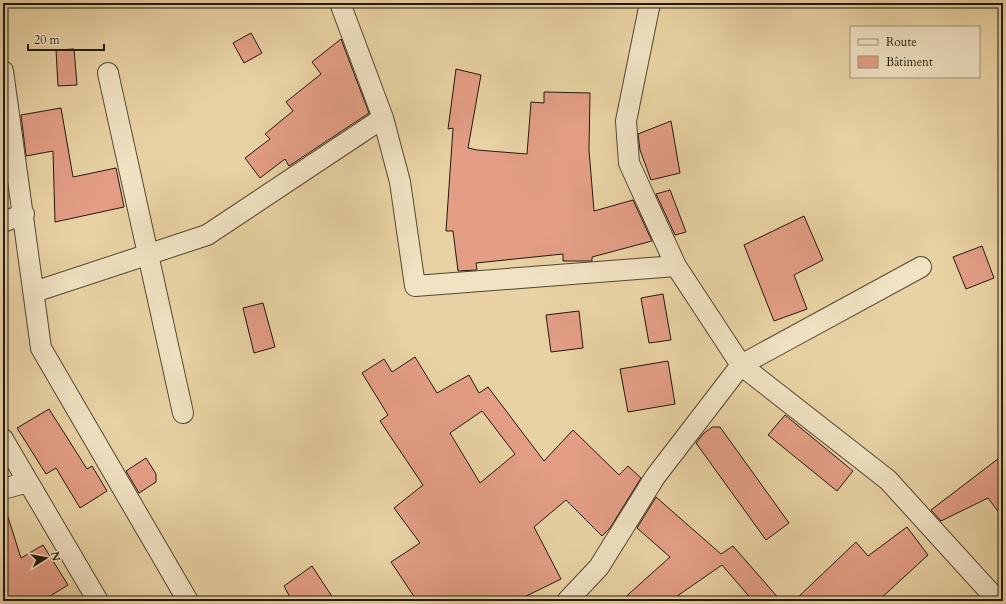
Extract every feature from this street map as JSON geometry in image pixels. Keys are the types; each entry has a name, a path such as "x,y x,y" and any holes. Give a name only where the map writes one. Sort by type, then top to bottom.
{"street":[{"path":"340,3 383,118 400,182 415,286 676,266"},
{"path":"650,3 626,121 629,163 676,266 741,365 888,480 998,601"},
{"path":"3,71 24,214 41,348 188,601"},
{"path":"108,73 183,413"},
{"path":"34,292 207,235 383,118"},
{"path":"3,222 24,214"},
{"path":"568,601 599,568 655,477 741,365 921,267"},
{"path":"3,439 98,601"},
{"path":"3,489 28,482"}],"building":[{"path":"251,33 262,53 244,63 233,43"},
{"path":"341,39 369,113 289,166 285,159 260,178 245,158 270,139 265,134 293,111 286,102 321,74 312,62"},
{"path":"74,49 77,85 58,86 56,50"},
{"path":"456,69 481,75 468,148 477,150 527,154 531,102 544,103 544,92 590,93 589,150 594,211 633,200 652,241 592,257 592,261 563,261 563,254 476,263 477,270 458,271 453,231 446,231 453,128 448,129"},
{"path":"61,108 73,177 116,168 124,207 55,222 53,151 26,156 21,115"},
{"path":"671,121 680,173 651,180 640,150 638,134"},
{"path":"670,190 686,232 675,235 656,194"},
{"path":"804,216 823,260 794,275 807,309 774,321 744,245"},
{"path":"982,246 994,278 966,289 953,257"},
{"path":"663,294 671,340 649,343 641,298"},
{"path":"263,303 275,347 254,353 243,308"},
{"path":"579,311 583,348 551,352 546,315"},
{"path":"415,357 437,393 469,375 479,393 488,387 544,461 573,430 619,475 628,466 641,478 610,528 602,536 566,500 534,527 561,579 516,601 417,601 391,562 420,543 394,508 423,485 380,421 388,415 362,373 384,359 392,372","holes":["482,411 515,454 480,483 450,433"]},
{"path":"668,361 675,404 628,412 620,369"},
{"path":"49,409 87,469 92,466 107,491 80,508 56,468 46,474 17,428"},
{"path":"785,415 853,471 837,491 768,435"},
{"path":"712,427 720,427 789,523 766,540 696,443 703,434"},
{"path":"1003,455 1003,518 988,498 941,521 931,510"},
{"path":"146,458 156,474 156,482 139,493 126,471"},
{"path":"656,497 721,554 733,546 781,601 753,601 722,565 670,601 621,601 670,557 637,528"},
{"path":"7,514 21,558 43,545 68,585 42,601 6,601 5,590 3,591 3,515"},
{"path":"907,527 928,555 878,601 794,601 856,542 868,556"},
{"path":"312,566 335,601 292,601 284,586"}]}
